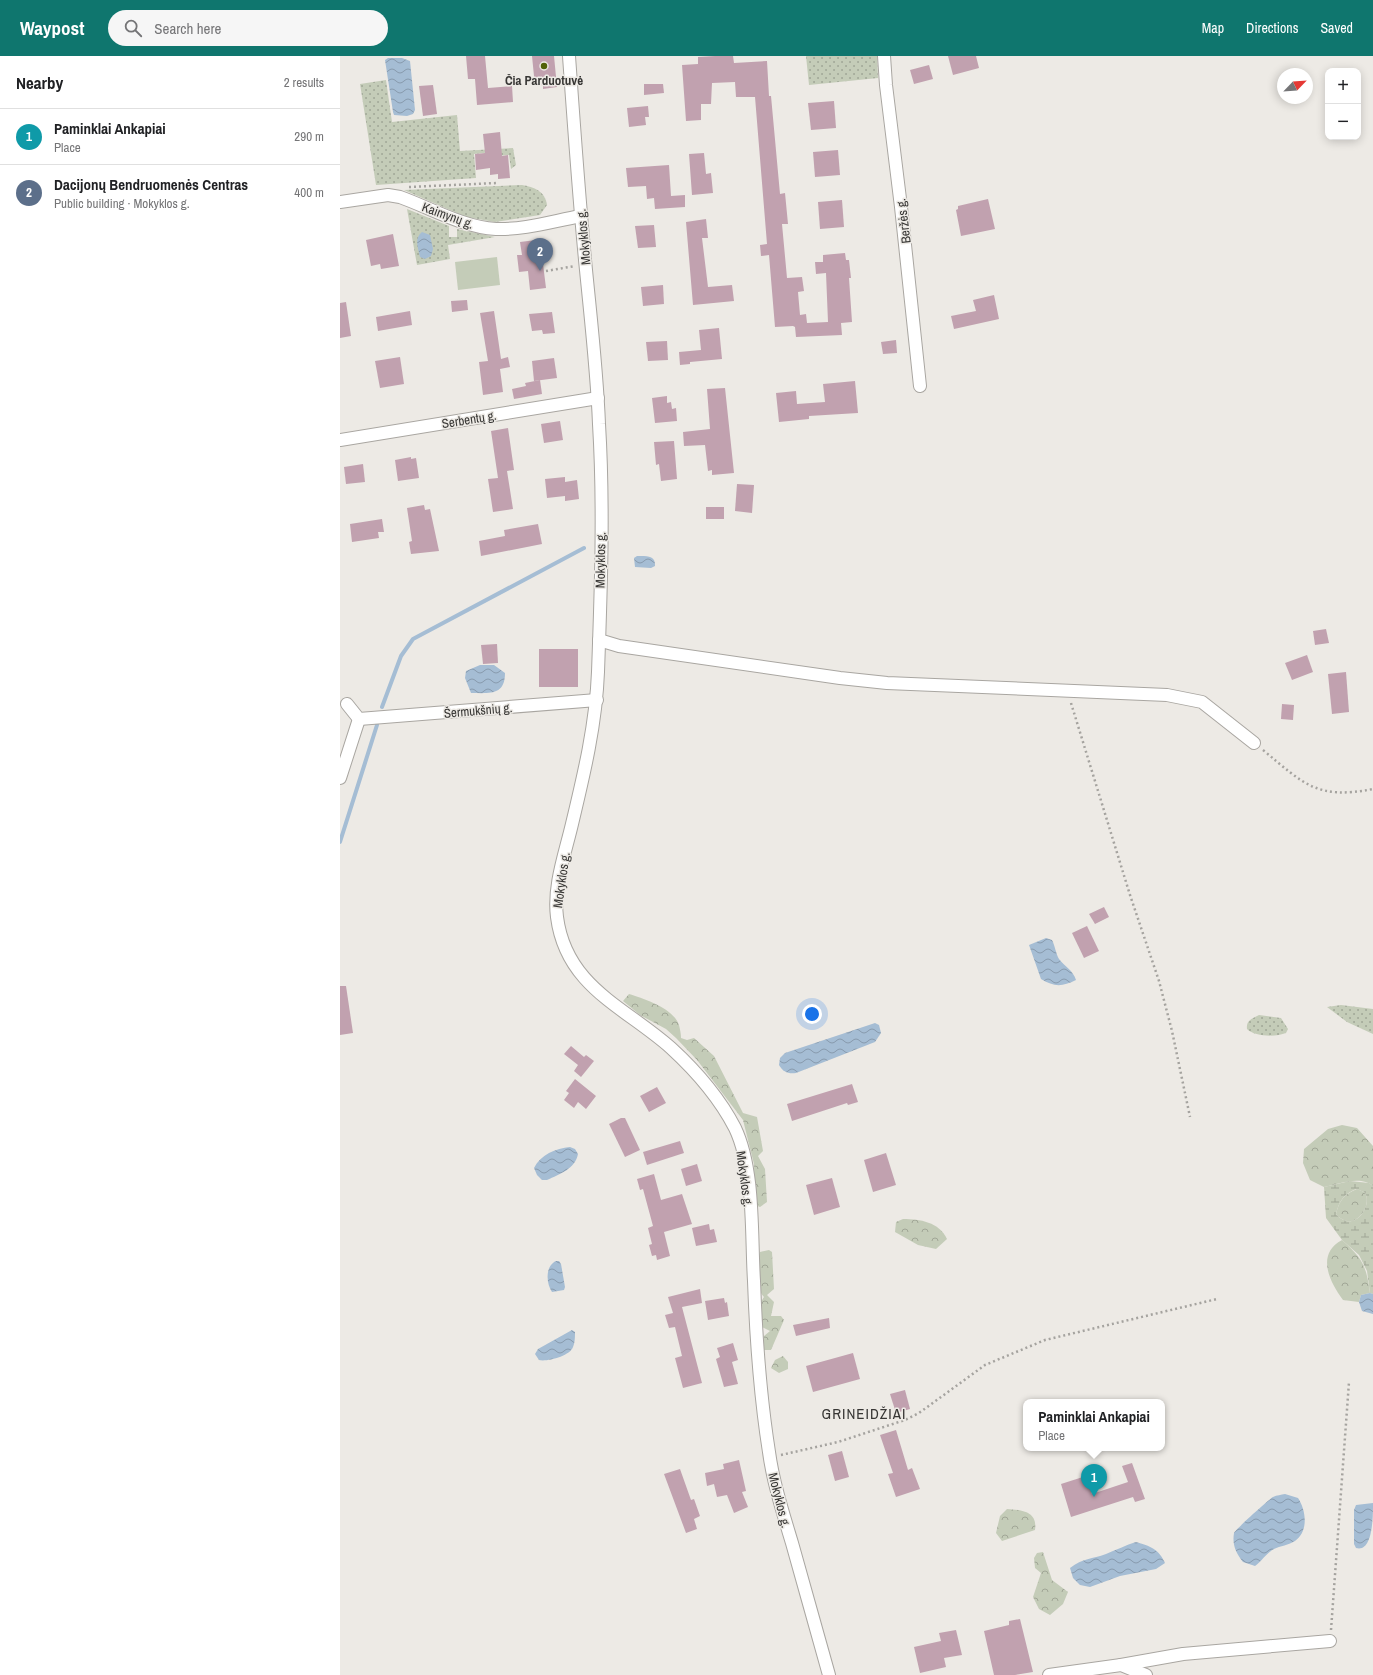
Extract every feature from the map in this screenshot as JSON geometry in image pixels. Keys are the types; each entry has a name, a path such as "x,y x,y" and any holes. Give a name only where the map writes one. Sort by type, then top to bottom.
{"street":[{"name":"Mokyklos g.","path":"570,56 581,216 598,398 601,495 599,640 597,700 591,741 560,872 556,898 558,924 570,956 585,980 597,993 643,1025 685,1062 710,1091 734,1127 745,1156 749,1194 757,1342 769,1456 782,1510 829,1675"},
{"name":"Beržės g.","path":"884,56 920,386"},
{"name":"Kaimynų g.","path":"340,202 388,196 400,197 465,223 495,229 531,226 581,216"},
{"name":"Serbentų g.","path":"340,440 598,398"},
{"path":"599,640 627,647 840,678 887,683 1167,695 1202,702 1257,745"},
{"name":"Šermukšnių g.","path":"359,720 597,700"},
{"path":"340,778 359,720 347,704"},
{"path":"1049,1675 1121,1665 1183,1654 1330,1641"},
{"path":"1121,1665 1146,1675"}],"path":[{"path":"388,196 394,190 401,187 497,183"},
{"path":"546,270 570,267"},
{"path":"1067,691 1130,896 1159,982 1172,1031 1190,1117"},
{"path":"1257,745 1303,783 1323,792 1355,793 1373,789"},
{"path":"769,1456 808,1450 905,1420 919,1413 985,1365 1045,1340 1217,1299"},
{"path":"1330,1641 1350,1382"}],"green space":[{"path":"806,56 877,56 878,78 809,85"},
{"path":"386,80 392,122 457,115 460,151 513,148 516,165 511,169 509,155 494,156 493,152 474,154 476,178 376,185 360,84"},
{"path":"522,185 538,190 544,196 547,205 540,215 495,222 466,217 404,190"},
{"path":"407,209 449,226 449,237 457,237 457,229 495,237 448,245 450,259 417,265"},
{"path":"497,257 500,285 458,290 455,262"},
{"path":"629,994 658,1005 671,1014 679,1025 681,1038 687,1040 694,1038 714,1056 743,1113 757,1117 763,1151 758,1156 765,1169 767,1202 760,1207 755,1205 754,1164 743,1120 697,1060 676,1038 666,1029 640,1015 623,1001"},
{"path":"1341,1005 1373,1009 1373,1034 1347,1022 1327,1007"},
{"path":"1259,1015 1281,1018 1288,1029 1286,1033 1266,1036 1251,1032 1247,1029 1247,1024 1250,1020"},
{"path":"1342,1125 1357,1128 1373,1146 1373,1186 1362,1181 1349,1181 1324,1187 1310,1180 1303,1163 1304,1149 1328,1129"},
{"path":"1350,1181 1369,1183 1373,1186 1373,1294 1370,1293 1367,1271 1359,1255 1342,1240 1326,1218 1324,1187","holes":["1356,1189 1365,1193 1367,1198 1364,1210 1355,1220 1343,1220 1336,1214 1339,1205 1345,1196"]},
{"path":"1357,1189 1365,1193 1367,1198 1364,1210 1355,1220 1343,1220 1336,1214 1339,1205 1345,1196"},
{"path":"903,1219 922,1221 934,1225 944,1233 947,1239 936,1249 918,1245 895,1232 896,1222"},
{"path":"1342,1240 1355,1252 1365,1269 1367,1276 1370,1293 1361,1295 1359,1302 1343,1300 1333,1285 1330,1276 1327,1260 1329,1253 1334,1246"},
{"path":"769,1250 772,1252 774,1289 767,1295 774,1302 771,1316 781,1316 784,1320 771,1350 764,1350 764,1336 770,1331 762,1327 760,1319 760,1304 764,1297 759,1288 758,1263 760,1252"},
{"path":"783,1356 788,1362 788,1369 779,1373 771,1368 775,1360"},
{"path":"1007,1509 1023,1511 1031,1515 1034,1519 1035,1530 1002,1541 996,1533 1000,1516"},
{"path":"1043,1552 1052,1580 1068,1592 1063,1604 1050,1615 1039,1609 1033,1597 1041,1573 1035,1568 1034,1558 1037,1553"}],"water":[{"path":"388,58 402,58 410,61 415,110 413,114 407,116 394,115 385,60"},
{"path":"422,232 430,235 433,249 431,256 425,259 420,257 417,243 418,237"},
{"path":"637,556 647,556 652,558 655,562 655,566 651,568 635,567 634,558"},
{"path":"480,665 494,665 505,673 502,686 495,692 471,693 465,678 466,671"},
{"path":"1046,938 1052,940 1059,959 1071,971 1076,980 1062,985 1054,985 1041,979 1029,945"},
{"path":"875,1023 879,1025 881,1033 875,1042 796,1073 786,1072 779,1065 780,1058 785,1053"},
{"path":"570,1147 575,1149 578,1154 574,1164 562,1173 547,1180 542,1180 537,1175 534,1168 540,1159 559,1149"},
{"path":"559,1261 561,1264 565,1287 564,1290 552,1292 548,1280 548,1271 552,1263"},
{"path":"1370,1293 1373,1294 1373,1314 1362,1311 1359,1302 1361,1295"},
{"path":"572,1330 575,1332 574,1345 568,1353 558,1358 539,1360 535,1354 538,1349"},
{"path":"1285,1494 1298,1498 1303,1508 1305,1520 1299,1537 1293,1542 1271,1551 1255,1566 1243,1562 1235,1549 1234,1533 1270,1499 1274,1496"},
{"path":"1373,1503 1372,1524 1369,1539 1366,1545 1362,1548 1356,1548 1354,1544 1354,1510 1356,1505"},
{"path":"1136,1542 1157,1551 1165,1563 1156,1569 1120,1576 1090,1587 1080,1585 1073,1578 1070,1568 1083,1560 1106,1554"}],"building":[{"path":"466,56 485,56 488,88 512,86 513,102 477,105 475,79 468,79"},
{"path":"532,56 554,56 557,87 543,89 543,85 535,86"},
{"path":"733,56 734,63 767,61 769,96 771,96 780,194 785,193 788,224 782,224 787,278 802,277 804,291 798,292 800,315 806,314 807,323 828,322 826,273 816,274 815,262 823,262 823,255 845,253 846,260 849,260 851,278 849,278 852,322 841,323 842,335 796,337 795,327 793,326 775,327 769,255 761,256 760,245 767,244 755,97 736,97 735,82 712,83 711,104 701,104 701,120 686,121 682,65 698,64 698,57"},
{"path":"948,56 976,56 979,68 953,75"},
{"path":"929,65 933,79 914,84 910,70"},
{"path":"644,84 663,84 664,93 644,95"},
{"path":"433,85 437,114 423,116 419,86"},
{"path":"834,101 836,128 811,130 808,103"},
{"path":"648,106 649,117 645,117 646,125 629,127 627,108"},
{"path":"500,132 502,156 508,155 510,178 498,179 498,174 490,175 490,168 476,170 475,154 485,153 483,134"},
{"path":"838,150 840,175 815,177 813,152"},
{"path":"704,153 706,174 711,173 713,193 692,195 689,154"},
{"path":"669,165 671,196 685,195 685,207 655,209 654,198 647,199 646,186 628,187 626,168"},
{"path":"988,199 995,229 961,236 956,210 958,209 958,206"},
{"path":"842,200 844,227 820,229 818,202"},
{"path":"706,219 708,238 702,238 708,287 732,285 734,301 693,305 686,222"},
{"path":"654,225 656,247 638,248 635,226"},
{"path":"393,234 399,266 381,269 380,264 371,266 366,240"},
{"path":"544,239 546,256 542,256 546,288 530,290 528,271 519,272 517,255 522,255 520,242"},
{"path":"663,285 664,304 643,306 641,287"},
{"path":"994,295 999,319 954,329 951,316 976,311 973,300"},
{"path":"467,300 468,310 452,312 451,301"},
{"path":"346,302 351,336 340,338 340,303"},
{"path":"410,311 412,325 378,331 376,317"},
{"path":"494,311 501,359 508,357 510,367 500,369 503,392 483,395 479,362 488,361 480,313"},
{"path":"552,312 555,333 543,334 542,330 532,331 529,314"},
{"path":"719,328 722,359 690,362 690,364 680,365 679,352 701,350 699,330"},
{"path":"896,340 897,353 883,354 881,342"},
{"path":"667,341 668,360 648,361 646,342"},
{"path":"400,357 404,384 380,388 375,361"},
{"path":"554,358 557,378 534,381 532,361"},
{"path":"540,380 542,394 514,399 512,389 526,386 525,383"},
{"path":"855,381 858,413 809,416 809,419 779,422 776,393 796,391 797,404 825,402 823,384"},
{"path":"725,388 734,473 712,475 712,470 708,471 705,445 684,446 683,432 710,429 707,389"},
{"path":"667,396 667,403 671,402 672,409 676,408 677,421 655,423 652,398"},
{"path":"560,421 563,440 544,443 541,424"},
{"path":"508,428 514,470 507,471 513,509 493,512 488,479 498,478 491,431"},
{"path":"674,441 677,479 661,481 659,464 656,465 654,442"},
{"path":"411,457 411,459 416,458 419,478 398,481 395,460"},
{"path":"363,464 365,482 346,484 344,467"},
{"path":"565,477 565,482 577,480 579,499 565,501 565,496 547,498 545,479"},
{"path":"737,484 754,485 752,513 735,511"},
{"path":"424,505 425,510 430,509 439,551 411,554 409,542 412,541 407,508"},
{"path":"706,507 724,507 724,519 706,519"},
{"path":"382,519 384,532 378,532 379,538 352,542 350,524"},
{"path":"538,524 542,544 481,556 479,541 505,536 504,530"},
{"path":"1326,629 1329,643 1315,645 1313,631"},
{"path":"497,644 498,663 483,664 481,645"},
{"path":"539,649 578,649 578,687 539,687"},
{"path":"1307,655 1313,672 1292,680 1285,663"},
{"path":"1346,672 1349,712 1332,714 1328,674"},
{"path":"1282,704 1294,705 1293,720 1281,719"},
{"path":"1104,907 1109,917 1095,924 1089,914"},
{"path":"1087,926 1099,951 1084,958 1072,933"},
{"path":"340,986 346,986 353,1033 340,1035"},
{"path":"571,1046 584,1057 586,1055 594,1061 581,1077 574,1071 578,1065 564,1054"},
{"path":"575,1079 596,1096 586,1109 578,1102 574,1108 564,1100 569,1093 566,1091"},
{"path":"852,1084 858,1102 848,1105 847,1103 792,1121 787,1104"},
{"path":"657,1087 666,1103 649,1112 640,1096"},
{"path":"621,1118 625,1118 640,1150 625,1157 609,1124"},
{"path":"680,1141 684,1153 647,1165 643,1152"},
{"path":"886,1153 896,1185 873,1192 864,1160"},
{"path":"697,1164 702,1181 686,1186 681,1169"},
{"path":"654,1174 661,1200 682,1194 692,1224 664,1232 670,1256 657,1260 656,1255 652,1256 649,1245 652,1244 648,1228 653,1226 643,1189 640,1190 637,1179"},
{"path":"832,1178 840,1207 814,1215 806,1185"},
{"path":"709,1224 710,1230 714,1229 717,1242 696,1246 692,1228"},
{"path":"700,1289 702,1303 682,1307 702,1383 683,1388 675,1358 682,1356 675,1327 669,1328 665,1315 673,1313 668,1297"},
{"path":"724,1298 725,1303 727,1302 729,1316 708,1320 705,1301"},
{"path":"829,1318 830,1328 796,1336 793,1325"},
{"path":"733,1343 738,1360 732,1362 738,1384 724,1387 716,1359 720,1357 717,1348"},
{"path":"853,1353 860,1379 813,1392 806,1366"},
{"path":"905,1390 910,1409 896,1413 890,1394"},
{"path":"896,1430 908,1470 912,1468 920,1489 896,1497 888,1474 893,1473 880,1435"},
{"path":"842,1451 849,1477 835,1481 828,1455"},
{"path":"739,1460 746,1491 742,1492 748,1507 734,1513 727,1495 717,1497 714,1484 707,1486 705,1473 724,1469 723,1464"},
{"path":"1132,1463 1145,1499 1135,1502 1133,1497 1071,1517 1061,1484 1086,1476 1092,1494 1128,1482 1122,1466"},
{"path":"680,1469 691,1500 694,1499 700,1516 694,1519 697,1529 686,1533 664,1474"},
{"path":"1020,1619 1033,1672 1015,1675 994,1675 984,1631 1009,1625 1009,1621"},
{"path":"956,1630 962,1655 944,1658 946,1667 920,1673 914,1647 941,1641 939,1633"}],"waterway":[{"path":"382,707 401,656 413,639 584,548"},
{"path":"340,842 377,725"}],"place":[{"name":"Čia Parduotuvė","path":"544,66"},
{"name":"Dacijonų Bendruomenės Centras","path":"540,271"},
{"name":"Paminklai Ankapiai","path":"1094,1497"}],"district":[{"name":"GRINEIDŽIAI","path":"864,1414"}]}
